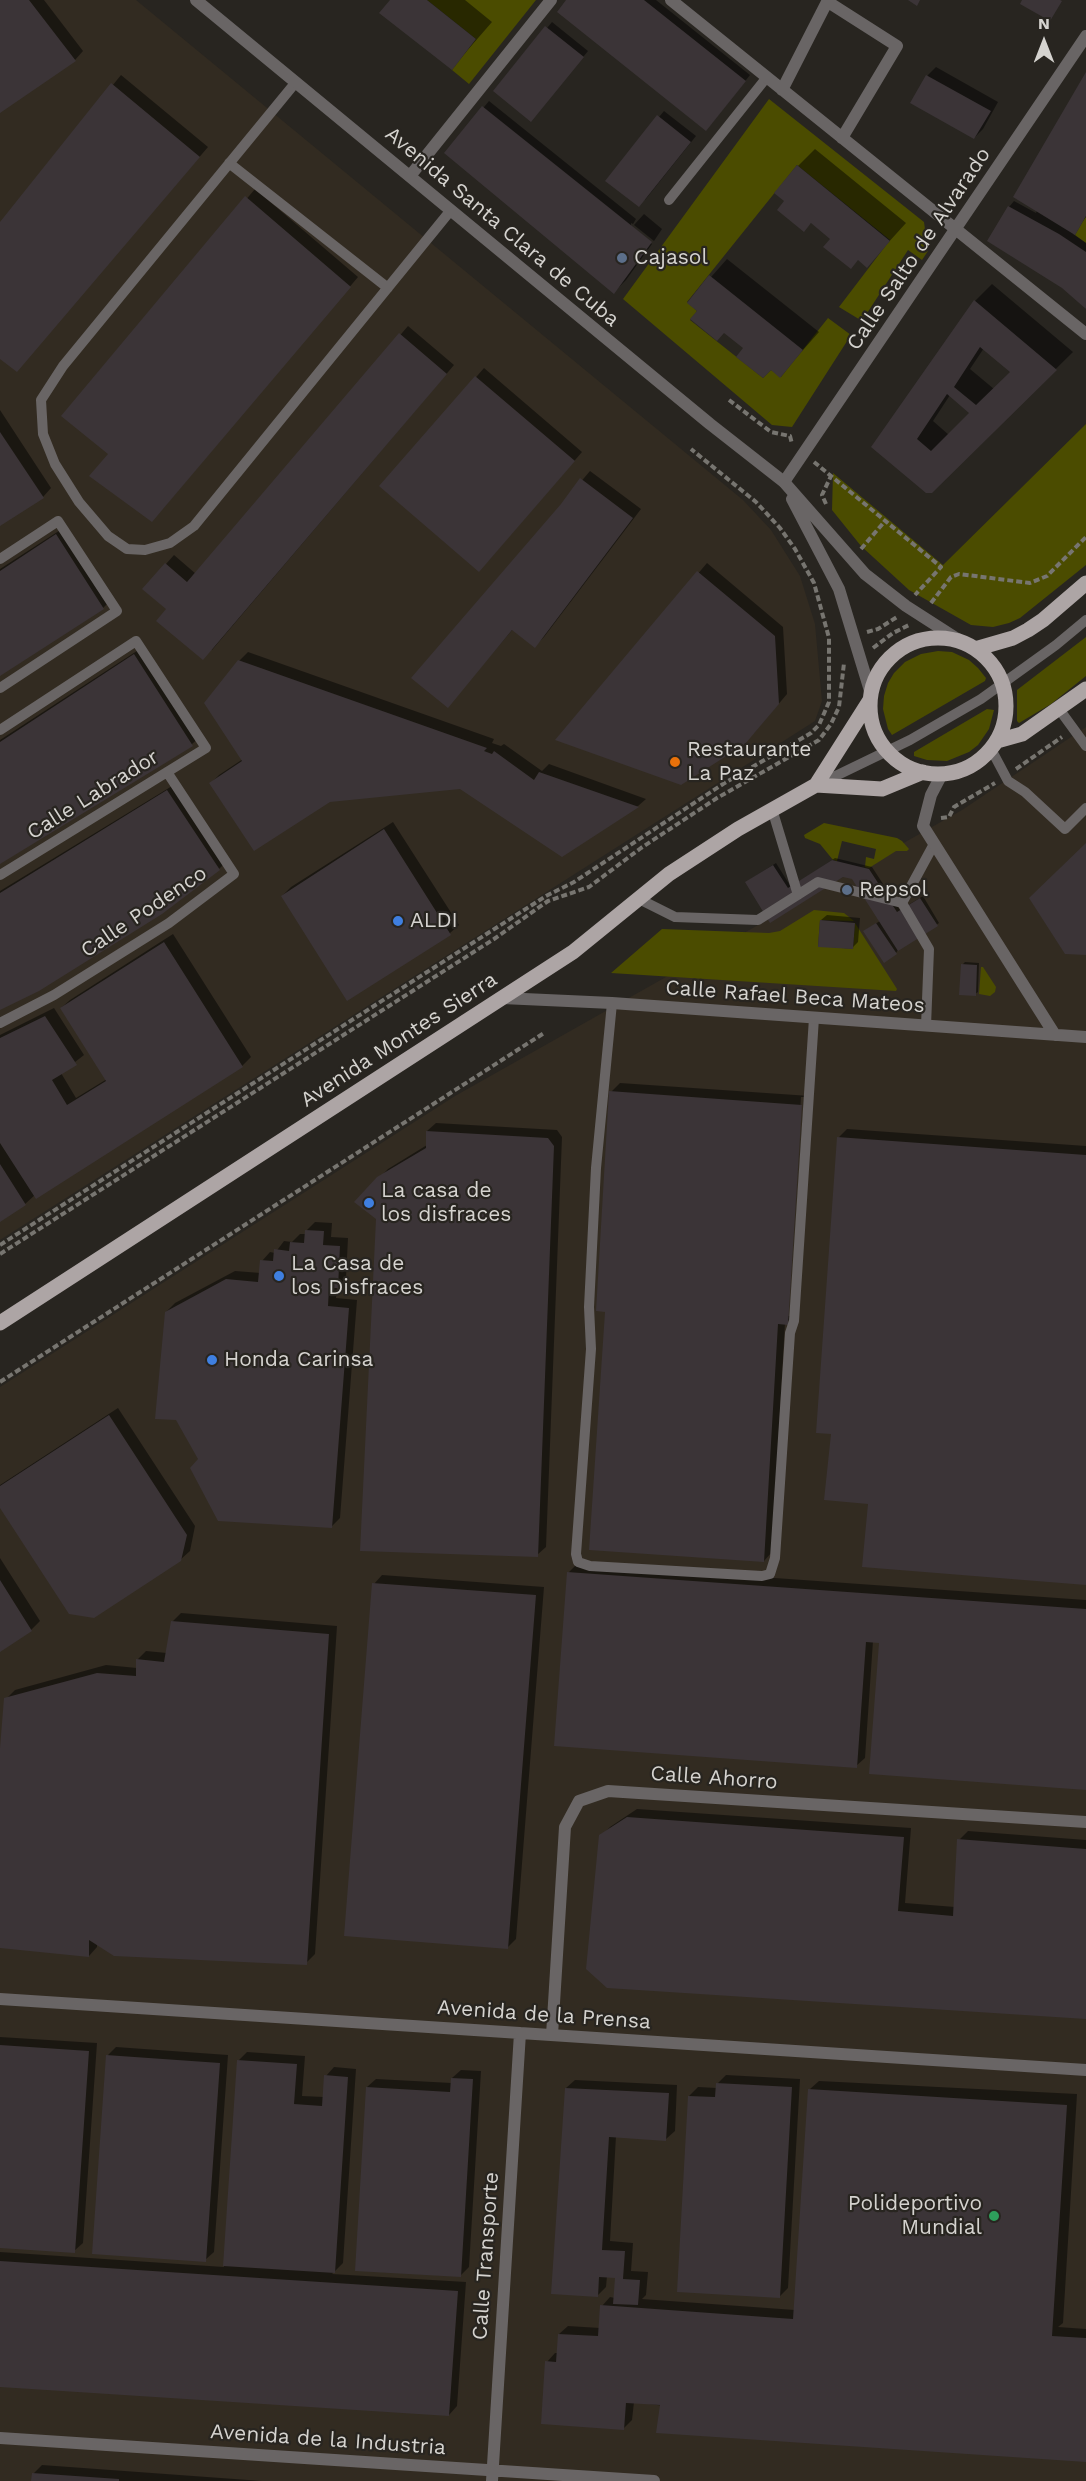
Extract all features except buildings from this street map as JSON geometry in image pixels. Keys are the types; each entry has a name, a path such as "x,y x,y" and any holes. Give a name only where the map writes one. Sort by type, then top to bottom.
{"main road":[{"path":"969,646 1012,638 1028,630 1086,583"},
{"name":"Avenida Montes Sierra","path":"0,1323 573,952 669,874 772,809 816,785 870,697 876,678 885,663 904,647 928,638 945,638 969,646"},
{"path":"969,646 987,658 1003,685 1006,703 1004,723 994,745"},
{"path":"870,697 871,718 877,736 887,751 909,768 942,774 969,766 994,745 1022,734 1086,689"},
{"path":"816,785 882,789 923,772"}],"street":[{"name":"Avenida Santa Clara de Cuba","path":"196,0 210,4 296,82 784,482 865,574 921,616 969,646"},
{"path":"410,176 551,0"},
{"path":"671,0 1086,334"},
{"path":"782,90 828,1 897,46 842,138"},
{"name":"Calle Salto de Alvarado","path":"784,482 1086,36"},
{"name":"Avenida Santa Clara de Cuba","path":"784,482 839,589 854,634 870,697"},
{"path":"942,774 931,795 923,826 1055,1035"},
{"name":"Calle Rafael Beca Mateos","path":"502,998 612,1002 1086,1037"},
{"name":"Calle Ahorro","path":"552,2035 564,1827 579,1801 608,1791 1086,1822"},
{"name":"Avenida de la Prensa","path":"0,1999 1086,2070"},
{"name":"Calle Transporte","path":"492,2476 520,2033"},
{"name":"Avenida de la Industria","path":"0,2438 492,2476 654,2481"}],"lane":[{"path":"669,200 767,77"},
{"path":"296,82 63,366 41,400 43,434 55,464 80,502 108,536 127,549 145,550 170,543 194,526 451,210"},
{"path":"229,163 388,288"},
{"path":"0,559 58,521 117,611 0,688"},
{"name":"Avenida Montes Sierra","path":"816,785 944,721 1003,685 1086,620"},
{"name":"Calle Labrador","path":"0,730 136,642 206,748 0,875"},
{"path":"1059,709 1086,746"},
{"path":"994,745 1008,780 1025,792 1065,829 1086,808"},
{"name":"Calle Podenco","path":"0,1023 54,995 169,923 234,874 167,772"},
{"path":"772,809 798,895"},
{"path":"902,903 933,844"},
{"path":"637,898 675,917 758,920 818,882 902,903 929,949 926,1026"},
{"path":"612,1002 596,1168 589,1307 591,1349 576,1554 578,1562 590,1566 762,1576 770,1574 775,1558 790,1333 794,1320 814,1018"}],"path":[{"path":"729,400 771,432 790,436 794,447 941,567 914,596"},
{"path":"0,1245 546,896 574,882 723,784 811,733 819,725 829,702 829,638 814,584 795,549 780,528 756,502 691,449"},
{"path":"830,512 822,495 831,476"},
{"path":"861,550 885,521"},
{"path":"0,1254 495,939 548,901 589,887 641,848 708,804 819,740 840,707 844,657 847,653 872,649 893,633 914,623 951,577 959,574 1030,583 1047,576 1086,537"},
{"path":"854,542 869,558"},
{"path":"908,591 939,611"},
{"path":"863,633 878,629 899,615"},
{"path":"0,1382 544,1033"}],"shaded area":[{"path":"0,0 136,0 743,500 771,530 800,576 815,624 822,701 815,721 0,1240"},
{"path":"427,0 536,0 469,84 452,70 476,39"},
{"path":"769,99 924,222 928,251 922,260 908,250 862,321 839,307 890,240 797,165 687,302 697,311 690,320 763,378 771,370 781,377 828,318 851,335 792,427 772,425 623,299"},
{"path":"1086,216 1086,243 1075,235"},
{"path":"1086,424 1086,565 1020,618 1009,623 993,627 971,625 909,590 861,546 832,510 833,473 943,565"},
{"path":"1086,637 1086,676 1051,704 1019,723 1017,721 1017,690"},
{"path":"938,651 952,652 969,660 986,678 985,681 892,735 888,729 883,709 888,683 905,662 921,654"},
{"path":"987,709 994,710 989,729 978,745 969,752 947,761 927,760 914,756 914,752"},
{"path":"1086,727 1086,2481 0,2481 0,1387 455,1096 962,810"},
{"path":"824,823 897,838 909,849 896,851 869,868 865,867 866,857 874,859 876,849 842,841 837,861 833,860 820,844 805,838 804,835"},
{"path":"814,910 844,913 854,921 820,920 818,946 853,949 855,923 897,989 896,991 611,973 662,929 769,933 780,931"},
{"path":"981,967 996,987 995,992 990,996 979,994"}],"place":[{"name":"Cajasol","path":"622,258"},
{"name":"Restaurante La Paz","path":"675,762"},
{"name":"Repsol","path":"847,890"},
{"name":"ALDI","path":"398,921"},
{"name":"La casa de los disfraces","path":"369,1203"},
{"name":"La Casa de los Disfraces","path":"279,1276"},
{"name":"Honda Carinsa","path":"212,1360"},
{"name":"Polideportivo Mundial","path":"994,2216"}]}
